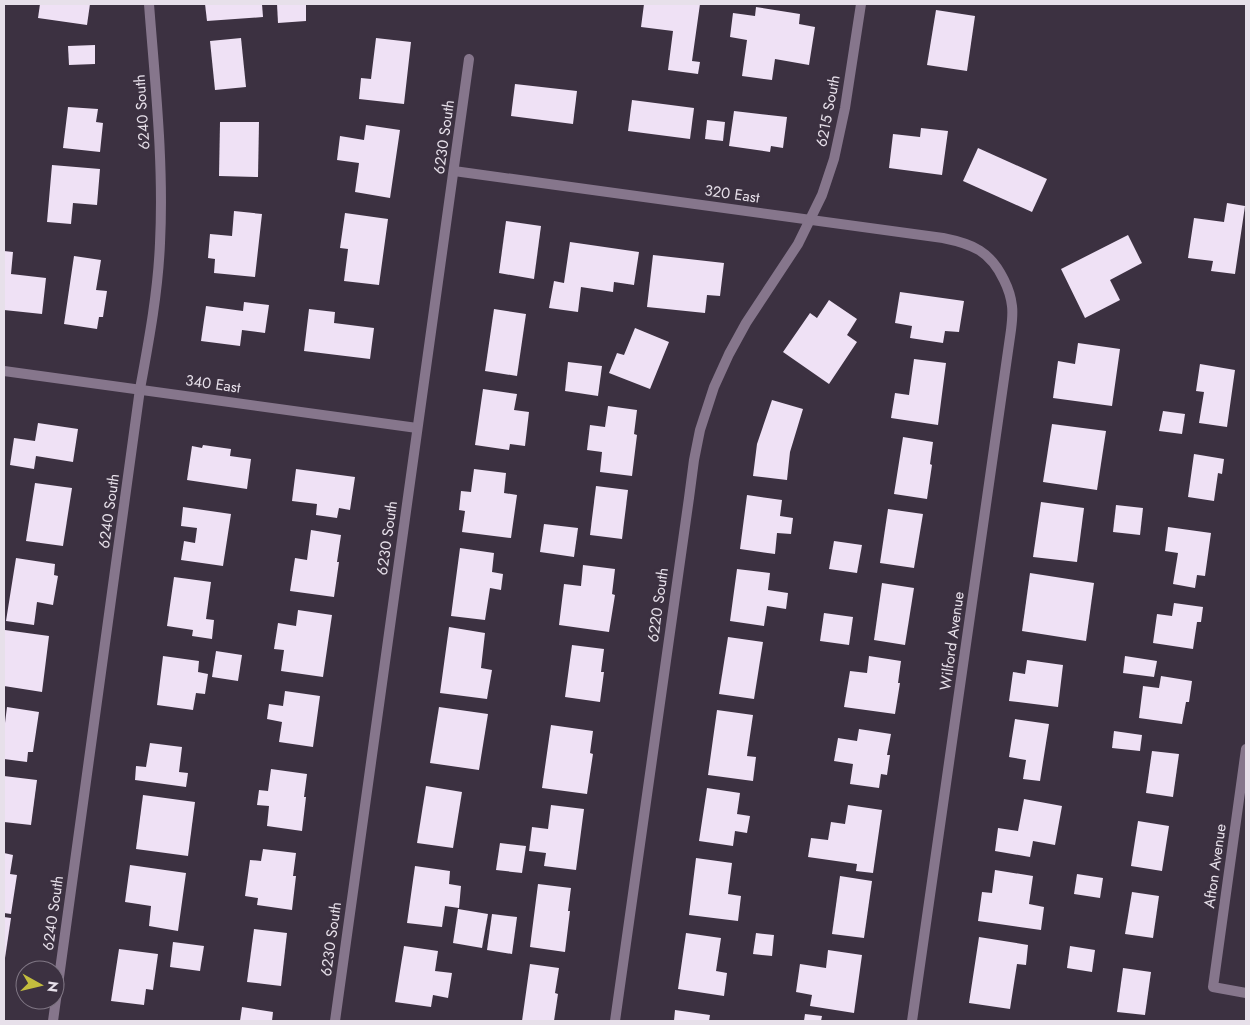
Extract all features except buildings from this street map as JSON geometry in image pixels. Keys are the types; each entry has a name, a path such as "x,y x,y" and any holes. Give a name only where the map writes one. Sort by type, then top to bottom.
{"street":[{"name":"6240 South","path":"53,1021 140,389 152,325 157,285 161,176 149,4"},
{"name":"6215 South","path":"810,220 822,195 834,159 845,108 861,4"},
{"name":"6230 South","path":"335,1021 469,60"},
{"name":"320 East","path":"454,171 942,238 959,241 974,247 998,267"},
{"name":"6220 South","path":"615,1021 688,498 700,430 714,387 729,354 746,323 798,244 810,220"},
{"name":"Wilford Avenue","path":"912,1021 1011,330 1012,306 1008,287 998,267"},
{"name":"340 East","path":"4,371 417,428"},
{"name":"Afton Avenue","path":"1246,749 1213,987 1246,993"}]}
